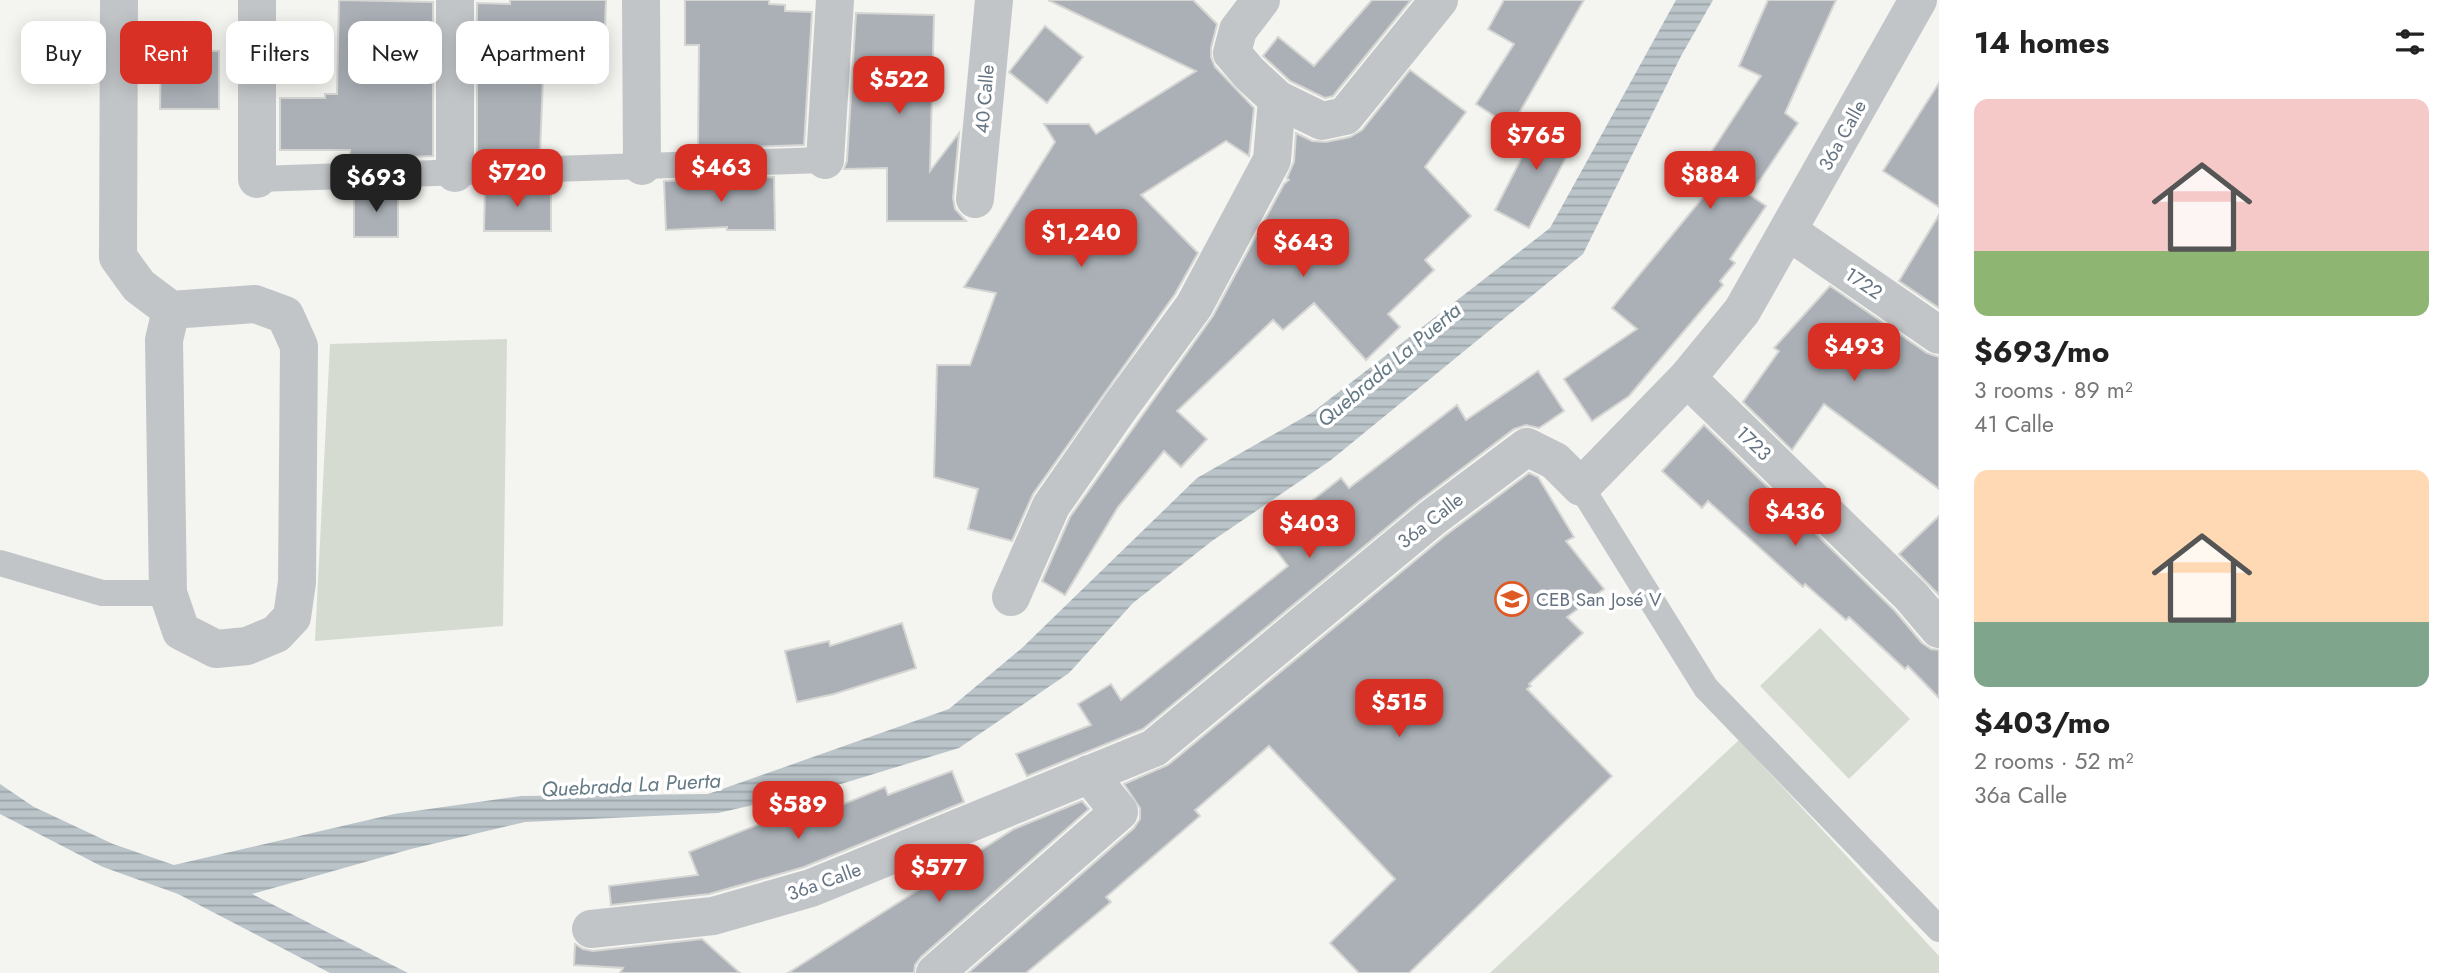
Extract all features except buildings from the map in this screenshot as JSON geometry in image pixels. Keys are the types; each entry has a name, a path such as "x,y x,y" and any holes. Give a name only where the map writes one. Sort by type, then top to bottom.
{"street":[{"path":"119,0 118,257 139,286 172,310 255,303 285,315 299,346 297,582 292,617 276,634 247,646 216,649 181,631 168,593 164,340 172,310"},
{"path":"257,0 257,179"},
{"path":"455,0 456,173"},
{"path":"641,0 642,166"},
{"path":"825,160 835,0"},
{"name":"40 Calle","path":"975,199 994,0"},
{"path":"1261,0 1238,30 1232,53 1277,99 1322,121 1345,116 1439,0"},
{"name":"36a Calle","path":"591,929 713,916 811,888 1154,748 1432,518 1527,447 1555,461 1581,487 1686,378 1742,310 1918,0"},
{"path":"1927,0 1939,8"},
{"path":"1011,597 1051,506 1119,407 1194,306 1272,160 1277,99"},
{"name":"1722","path":"1788,231 1939,335"},
{"name":"1723","path":"1686,378 1901,587 1939,629"},
{"path":"935,973 1119,813 1089,774"}],"lane":[{"path":"257,179 825,160"},
{"path":"1581,487 1706,688 1939,929"},
{"path":"0,563 102,593 168,593"}],"shaded area":[{"path":"507,339 503,626 315,641 330,344"},
{"path":"1820,628 1910,719 1849,779 1760,686"},
{"path":"1739,740 1939,956 1939,973 1490,973"}],"water":[{"name":"Quebrada La Puerta","path":"1676,0 1713,0 1681,56 1583,254 1331,460 1212,541 1133,603 1069,673 959,748 831,787 718,813 525,822 411,849 252,894 408,973 330,973 178,894 103,867 0,814 0,784 34,807 113,844 174,865 394,814 521,796 708,794 949,709 1022,648 1197,478 1313,412 1550,228"}],"place":[{"name":"CEB San José V","path":"1512,599"}]}
